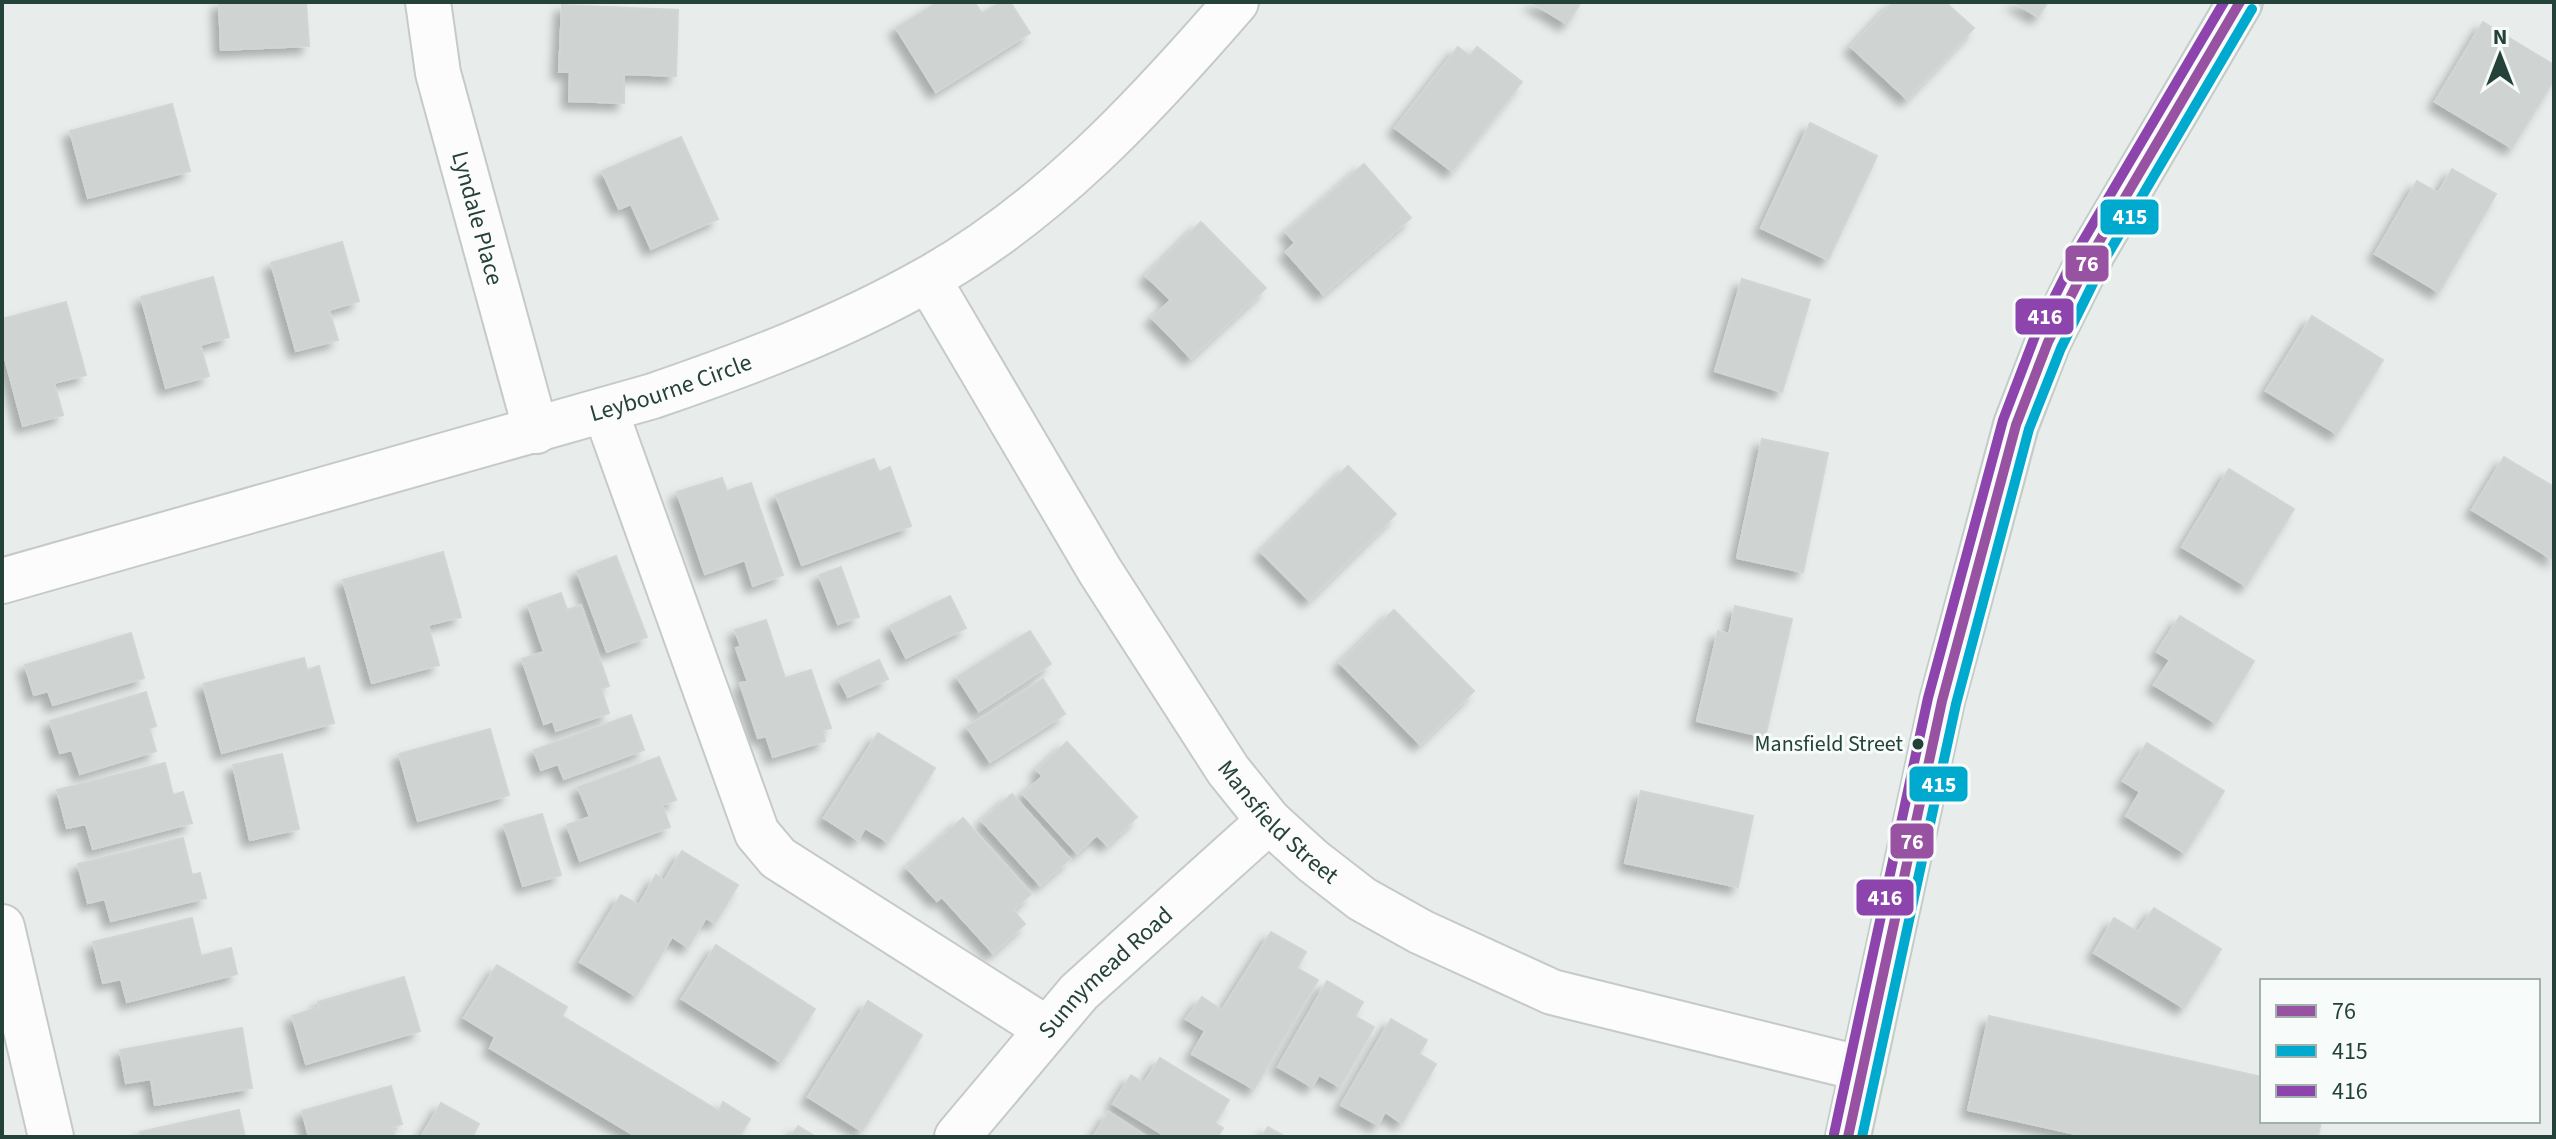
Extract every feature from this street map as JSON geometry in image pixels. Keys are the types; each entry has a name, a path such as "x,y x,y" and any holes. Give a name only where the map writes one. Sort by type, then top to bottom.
{"main road":[{"path":"1848,1137 1942,701 2016,425 2048,342 2093,252 2240,2"}],"street":[{"name":"Lyndale Place","path":"428,2 438,73 536,431"},
{"name":"Leybourne Circle","path":"2,581 605,410 745,364 835,326 928,279 999,232 1066,181 1131,118 1236,2"},
{"name":"Mansfield Street","path":"928,279 1100,571 1228,770 1269,821 1362,899 1421,932 1552,992 1863,1069"},
{"path":"605,410 757,833 778,858 1047,1029"},
{"name":"Sunnymead Road","path":"962,1135 1079,992 1269,821"},
{"path":"2,927 14,1029 51,1137"}],"building":[{"path":"219,2 306,2 309,46 221,50"},
{"path":"938,2 974,2 982,13 1001,2 1010,2 1030,33 936,92 896,28"},
{"path":"1531,2 1581,2 1567,24"},
{"path":"1893,2 1945,2 1974,28 1907,99 1851,47"},
{"path":"2014,2 2048,2 2038,17"},
{"path":"562,5 678,10 676,76 624,74 624,103 569,101 570,72 559,72"},
{"path":"2483,22 2554,65 2554,80 2512,148 2435,102"},
{"path":"1458,47 1470,56 1477,47 1522,82 1452,171 1395,128"},
{"path":"172,104 190,171 88,198 70,131"},
{"path":"1810,123 1877,156 1828,260 1761,228"},
{"path":"681,137 718,219 651,249 631,204 619,209 602,171"},
{"path":"1364,164 1411,218 1323,294 1286,252 1295,243 1286,232"},
{"path":"2452,169 2496,194 2439,292 2375,254 2417,181 2438,193"},
{"path":"1201,222 1266,288 1191,358 1152,318 1171,300 1146,276"},
{"path":"342,242 359,301 329,310 338,340 296,351 271,263"},
{"path":"213,277 229,337 200,345 209,376 166,388 141,297"},
{"path":"1742,279 1810,300 1782,392 1715,371"},
{"path":"66,302 86,375 54,383 63,415 23,426 2,347 2,319"},
{"path":"2312,316 2383,360 2337,434 2266,391"},
{"path":"1762,439 1828,453 1803,572 1737,558"},
{"path":"2504,457 2554,487 2554,560 2472,510"},
{"path":"874,459 879,472 890,467 911,526 802,565 776,495"},
{"path":"1348,466 1396,514 1309,600 1261,552"},
{"path":"2229,469 2294,509 2246,586 2182,547"},
{"path":"722,478 727,491 751,483 783,575 753,586 745,560 705,574 677,492"},
{"path":"443,552 461,617 428,625 439,665 372,683 343,580"},
{"path":"616,556 647,637 607,652 577,571"},
{"path":"841,567 859,617 838,624 819,575"},
{"path":"561,593 567,610 581,605 609,686 601,689 609,713 556,731 553,721 544,724 522,659 544,652 528,605"},
{"path":"950,596 966,628 906,658 890,626"},
{"path":"1735,606 1792,619 1765,737 1697,721 1718,631 1729,634"},
{"path":"1394,610 1474,691 1420,744 1340,663"},
{"path":"2180,616 2254,661 2216,723 2154,685 2170,660 2157,652"},
{"path":"766,620 785,678 811,670 831,728 822,730 825,741 773,757 766,736 758,738 740,683 748,682 736,648 741,647 735,630"},
{"path":"1030,631 1051,664 979,711 957,677"},
{"path":"131,633 144,678 53,705 48,691 34,695 25,665"},
{"path":"304,658 307,670 319,666 334,723 222,753 203,684"},
{"path":"879,660 888,679 848,697 839,679"},
{"path":"1043,679 1065,714 990,762 967,727"},
{"path":"146,692 156,726 149,728 156,751 80,774 72,750 60,753 50,721"},
{"path":"631,715 644,750 564,779 558,764 541,770 534,750"},
{"path":"490,729 509,795 418,821 399,754"},
{"path":"878,733 935,768 888,842 865,828 858,840 824,818"},
{"path":"1067,742 1137,817 1107,845 1097,835 1077,853 1023,794 1043,776 1037,770"},
{"path":"2147,743 2224,791 2185,853 2126,816 2140,792 2123,781"},
{"path":"282,754 299,829 250,840 233,765"},
{"path":"659,757 676,800 662,805 670,827 580,861 567,825 590,817 578,787"},
{"path":"165,763 173,795 183,792 192,823 93,849 86,824 67,828 57,790"},
{"path":"1641,791 1753,816 1738,887 1625,863"},
{"path":"1012,794 1070,859 1040,885 982,821"},
{"path":"542,814 561,875 523,886 504,825"},
{"path":"963,818 1031,894 1013,910 1025,924 993,953 942,897 937,901 907,868"},
{"path":"183,838 192,875 200,873 206,898 111,921 105,899 88,903 78,864"},
{"path":"682,851 738,885 715,923 706,918 688,947 672,937 636,996 580,962 621,895 639,905 656,875 664,881"},
{"path":"2154,908 2221,949 2184,1008 2094,953 2114,918 2138,932"},
{"path":"192,918 201,956 231,948 237,974 127,1002 121,979 103,983 93,942"},
{"path":"1271,932 1306,952 1297,968 1318,980 1254,1089 1192,1054 1205,1031 1186,1019 1202,997 1222,1010"},
{"path":"716,945 815,1009 781,1062 682,999"},
{"path":"497,965 567,1007 562,1016 719,1111 723,1102 750,1119 739,1137 637,1137 490,1048 495,1037 464,1018"},
{"path":"404,977 420,1031 306,1064 292,1016 320,1007 318,1002"},
{"path":"1327,981 1363,1002 1355,1016 1374,1027 1340,1087 1319,1075 1312,1087 1278,1067"},
{"path":"868,1001 922,1035 862,1131 808,1097"},
{"path":"1989,1016 2260,1077 2260,1123 2321,1123 2318,1137 2089,1137 1968,1110"},
{"path":"1391,1019 1427,1040 1419,1054 1436,1064 1402,1123 1385,1112 1378,1125 1341,1105"},
{"path":"242,1028 252,1088 155,1105 151,1079 126,1083 120,1050"},
{"path":"1160,1058 1229,1100 1215,1123 1223,1128 1217,1137 1167,1137 1113,1104 1131,1075 1144,1083"},
{"path":"391,1086 402,1124 392,1127 395,1137 309,1137 302,1111"},
{"path":"441,1103 479,1124 472,1137 421,1137"},
{"path":"239,1110 245,1137 141,1137 140,1132"},
{"path":"1109,1112 1147,1137 1093,1137"},
{"path":"798,1126 816,1137 791,1137"},
{"path":"1268,1127 1286,1137 1262,1137"}],"transit line":[{"name":"416","path":"1834,1134 1928,698 2003,420 2035,336 2080,246 2224,2"},
{"name":"76","path":"1848,1137 1942,701 2016,425 2048,342 2093,252 2240,2"},
{"name":"415","path":"1862,1137 1956,704 2029,429 2061,348 2105,259 2252,9"}],"place":[{"name":"Mansfield Street","path":"1918,744"}]}
